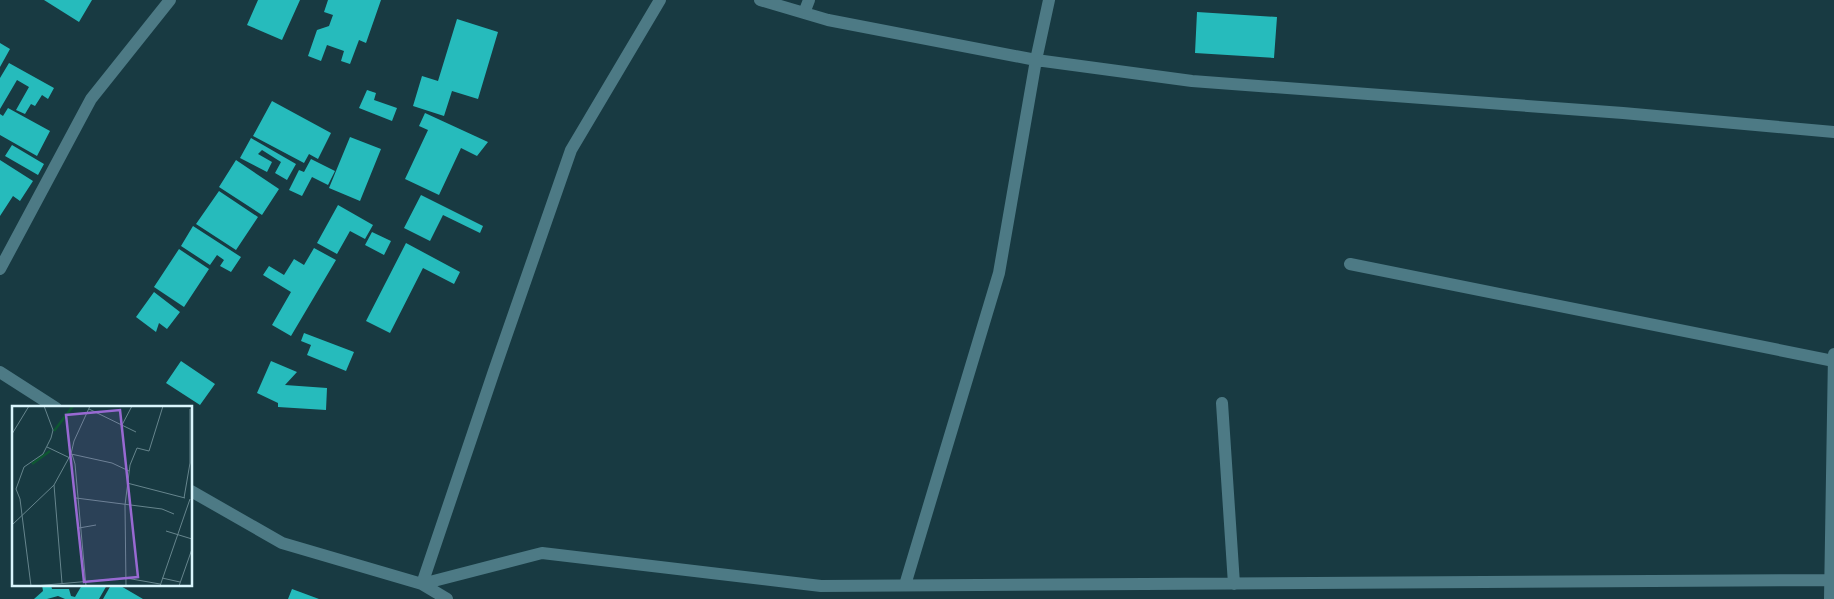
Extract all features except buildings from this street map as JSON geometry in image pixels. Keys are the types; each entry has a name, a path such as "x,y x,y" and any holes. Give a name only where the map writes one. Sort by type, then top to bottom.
{"street":[{"path":"0,269 4,250 91,99 170,0"},
{"path":"422,584 494,371 572,150 660,0"},
{"path":"760,0 828,20 1036,60 1192,81 1623,113 1834,132"},
{"path":"804,13 809,0"},
{"path":"905,585 999,273 1036,60 1049,0"},
{"path":"1350,264 1834,361"},
{"path":"1830,599 1832,580 1834,354"},
{"path":"0,372 53,406"},
{"path":"1222,403 1234,584"},
{"path":"192,492 282,543 422,584 447,599"},
{"path":"422,584 542,553 821,586 1832,580"}]}
